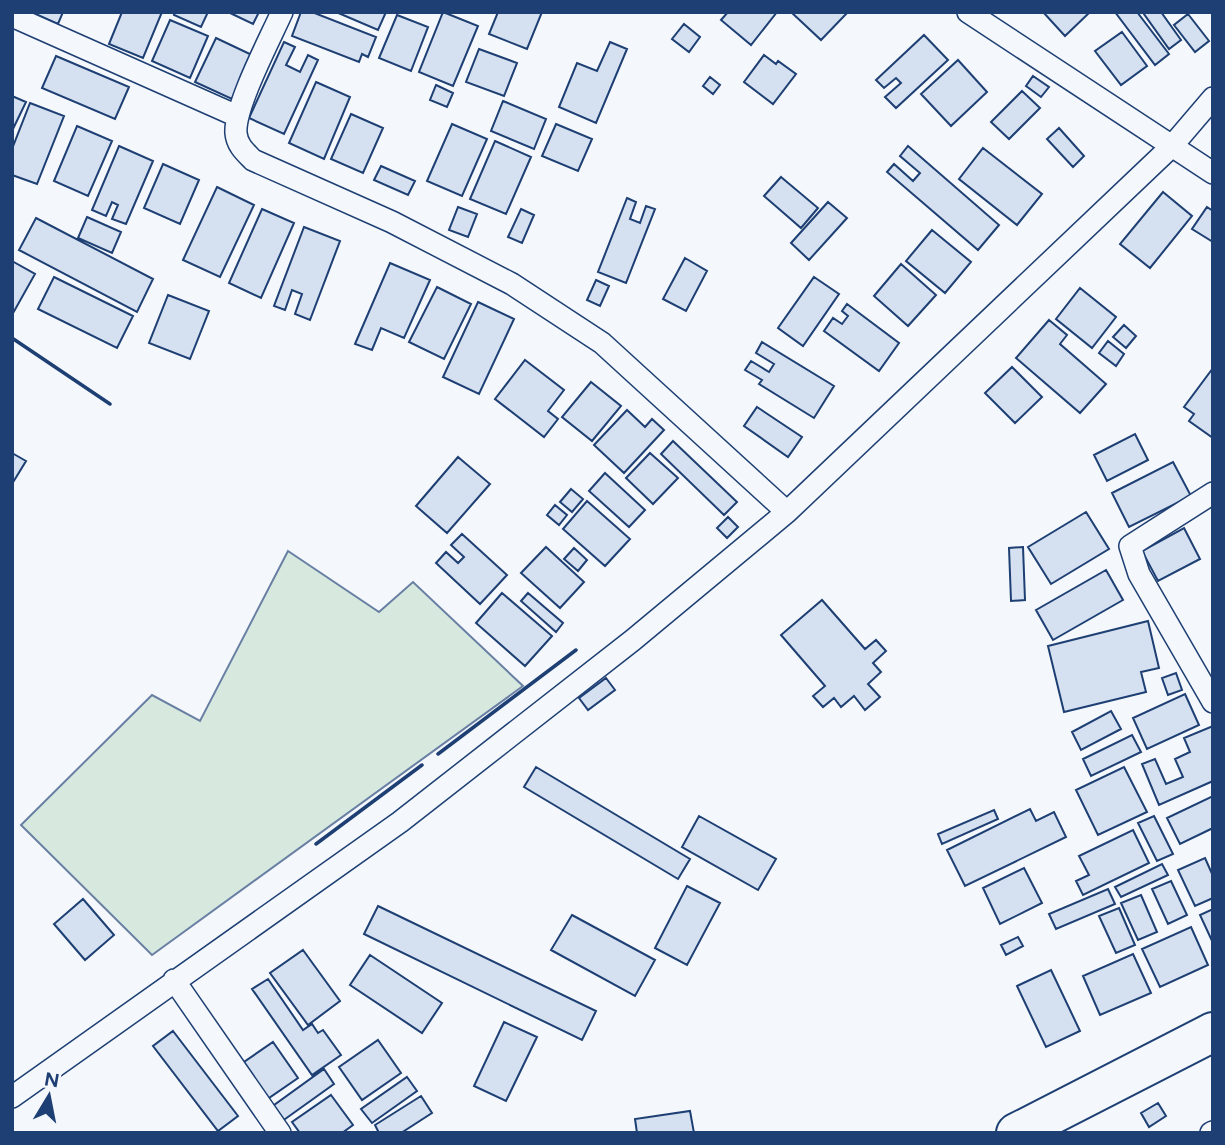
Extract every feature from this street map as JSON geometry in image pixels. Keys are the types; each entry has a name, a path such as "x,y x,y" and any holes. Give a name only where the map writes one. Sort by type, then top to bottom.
{"highway":[{"path":"1016,1133 1213,1032"}],"street":[{"path":"282,12 237,116 236,136 242,149 253,160 392,222 512,284 602,343 787,512"},
{"path":"968,12 1213,173"},
{"path":"12,16 237,116"},
{"path":"12,1097 400,822 633,640 787,512 1172,146 1213,98"},
{"path":"1213,493 1130,546 1139,574 1213,702"},
{"path":"174,980 279,1133"}],"shaded area":[{"path":"288,551 379,612 413,582 523,686 152,955 21,825 152,695 200,721"}],"building":[{"path":"31,12 63,12 58,24"},
{"path":"122,12 162,12 143,58 109,44"},
{"path":"175,12 208,12 201,27 174,15"},
{"path":"228,12 259,12 253,24"},
{"path":"301,12 312,12 376,37 368,57 362,54 359,62 292,36"},
{"path":"336,12 386,12 378,30"},
{"path":"443,12 478,26 453,86 419,72"},
{"path":"498,12 542,12 527,49 489,34"},
{"path":"728,12 777,12 751,45 721,20"},
{"path":"791,12 848,12 821,40"},
{"path":"1043,12 1090,12 1065,36"},
{"path":"1115,12 1137,12 1169,54 1155,65"},
{"path":"1161,12 1181,40 1169,49 1144,14"},
{"path":"1188,14 1209,41 1195,52 1174,25"},
{"path":"397,15 428,27 411,71 379,58"},
{"path":"170,20 208,36 190,78 152,61"},
{"path":"684,24 700,37 689,52 672,39"},
{"path":"1122,32 1147,66 1121,85 1095,51"},
{"path":"924,35 948,60 896,108 885,97 901,83 896,78 884,88 876,80"},
{"path":"216,38 252,55 232,99 195,82"},
{"path":"284,42 295,47 286,65 300,72 308,55 318,60 284,134 249,118"},
{"path":"610,42 627,49 596,123 559,107 577,63 597,71"},
{"path":"479,49 517,63 504,96 466,82"},
{"path":"764,55 796,74 773,104 744,82"},
{"path":"56,56 129,87 115,119 42,88"},
{"path":"958,60 987,92 951,126 921,94"},
{"path":"1033,76 1049,87 1041,97 1026,86"},
{"path":"710,77 720,85 713,94 703,86"},
{"path":"316,82 350,97 324,159 289,143"},
{"path":"436,85 453,93 447,107 430,100"},
{"path":"1022,91 1040,108 1009,139 991,122"},
{"path":"12,96 26,102 12,131"},
{"path":"503,101 546,119 534,149 491,131"},
{"path":"30,103 64,116 37,184 12,175 12,149"},
{"path":"351,114 383,128 363,173 331,159"},
{"path":"452,124 487,139 462,196 427,181"},
{"path":"556,124 592,139 578,171 542,156"},
{"path":"77,126 112,141 88,196 54,181"},
{"path":"1059,128 1084,156 1073,167 1047,139"},
{"path":"495,141 531,157 506,214 470,199"},
{"path":"119,146 153,161 126,224 112,219 118,205 112,202 106,216 92,210"},
{"path":"908,146 999,225 978,250 887,172 894,164 913,181 920,173 900,156"},
{"path":"983,148 1042,194 1017,225 959,179"},
{"path":"163,164 199,180 180,224 144,208"},
{"path":"381,166 415,181 408,195 374,180"},
{"path":"781,177 818,208 801,228 764,196"},
{"path":"217,187 254,205 220,277 183,260"},
{"path":"1163,192 1192,216 1150,268 1120,244"},
{"path":"627,198 636,202 630,219 640,223 646,206 655,209 626,283 598,272"},
{"path":"828,202 847,218 809,260 791,243"},
{"path":"458,207 477,214 468,237 449,230"},
{"path":"1207,207 1213,211 1213,242 1192,229"},
{"path":"262,209 294,223 261,298 229,283"},
{"path":"521,209 534,215 522,243 508,237"},
{"path":"87,217 121,232 112,253 78,238"},
{"path":"36,218 153,279 137,312 19,250"},
{"path":"304,227 340,241 310,320 295,314 302,294 292,290 285,310 274,306"},
{"path":"932,230 971,262 945,293 906,261"},
{"path":"685,258 707,271 686,311 663,299"},
{"path":"12,261 35,274 12,315"},
{"path":"390,263 430,280 404,338 381,328 372,350 355,344"},
{"path":"901,264 936,295 908,326 874,296"},
{"path":"54,277 133,316 117,348 38,309"},
{"path":"814,277 839,294 803,346 778,328"},
{"path":"596,280 609,286 600,306 587,300"},
{"path":"437,287 471,304 444,359 409,342"},
{"path":"1080,288 1116,317 1092,348 1056,319"},
{"path":"168,295 209,311 190,359 149,343"},
{"path":"478,302 514,319 479,394 443,377"},
{"path":"847,304 899,343 879,371 824,331 833,318 842,324 848,316 842,311"},
{"path":"1049,320 1067,335 1060,344 1106,384 1080,413 1016,358"},
{"path":"1124,325 1136,336 1126,348 1113,337"},
{"path":"1108,341 1124,354 1116,366 1099,353"},
{"path":"762,342 834,386 814,418 759,384 762,380 745,370 751,361 769,372 774,364 756,353"},
{"path":"525,360 564,390 548,411 558,419 544,437 495,399"},
{"path":"1012,367 1042,397 1015,423 985,393"},
{"path":"1213,368 1213,438 1189,421 1194,414 1184,407"},
{"path":"591,382 621,406 592,441 562,417"},
{"path":"757,407 802,437 788,457 744,426"},
{"path":"627,410 645,427 652,419 664,430 624,473 594,445"},
{"path":"1135,434 1148,460 1107,481 1094,455"},
{"path":"673,441 737,502 724,515 661,454"},
{"path":"12,453 26,461 12,484"},
{"path":"650,453 678,478 653,504 626,478"},
{"path":"458,457 490,484 447,533 416,506"},
{"path":"1173,462 1191,496 1129,527 1112,493"},
{"path":"605,473 645,510 629,527 589,491"},
{"path":"571,489 583,499 572,512 560,502"},
{"path":"587,501 630,539 605,566 563,529"},
{"path":"555,505 567,515 559,525 547,515"},
{"path":"1086,512 1109,549 1051,584 1028,547"},
{"path":"728,517 738,527 727,538 717,528"},
{"path":"1184,528 1200,559 1158,581 1142,551"},
{"path":"462,534 507,575 480,604 436,563 446,552 458,563 464,557 451,545"},
{"path":"546,547 584,582 560,608 521,573"},
{"path":"1023,547 1025,600 1011,601 1009,548"},
{"path":"574,548 587,560 578,571 564,559"},
{"path":"1106,570 1123,600 1053,640 1036,610"},
{"path":"502,593 552,636 525,666 476,623"},
{"path":"528,593 563,623 556,632 521,601"},
{"path":"822,600 865,649 876,640 886,651 873,663 881,672 868,684 880,697 865,710 854,696 841,707 834,698 823,707 813,696 825,686 781,635"},
{"path":"1148,621 1159,668 1141,672 1146,692 1064,712 1048,646"},
{"path":"1176,673 1182,690 1168,695 1162,678"},
{"path":"606,678 615,690 588,710 579,698"},
{"path":"1185,694 1199,725 1147,749 1133,718"},
{"path":"1111,711 1121,729 1081,750 1072,732"},
{"path":"1213,726 1213,781 1159,805 1142,764 1155,759 1166,784 1183,777 1175,759 1190,752 1184,738"},
{"path":"1132,735 1141,752 1091,776 1083,759"},
{"path":"536,767 690,859 678,879 524,787"},
{"path":"1124,767 1147,812 1098,835 1076,790"},
{"path":"1213,796 1213,828 1180,844 1167,818"},
{"path":"1030,809 1036,821 1054,812 1066,837 965,886 947,850"},
{"path":"994,810 998,819 942,844 938,834"},
{"path":"699,816 776,859 758,890 682,847"},
{"path":"1154,816 1173,854 1157,861 1138,823"},
{"path":"1133,830 1149,863 1083,895 1076,881 1089,875 1079,856"},
{"path":"1205,858 1213,876 1213,898 1195,906 1178,870"},
{"path":"1162,864 1168,875 1121,897 1115,887"},
{"path":"1024,868 1042,903 1000,924 983,888"},
{"path":"1171,881 1187,915 1168,924 1152,889"},
{"path":"687,886 720,903 687,965 655,948"},
{"path":"1108,889 1115,904 1056,929 1049,914"},
{"path":"1141,895 1157,932 1138,940 1121,903"},
{"path":"83,899 114,935 85,960 54,924"},
{"path":"378,906 596,1011 582,1040 364,934"},
{"path":"1119,908 1135,945 1116,953 1099,916"},
{"path":"1213,909 1213,943 1200,915"},
{"path":"572,915 655,960 635,996 551,950"},
{"path":"1191,927 1208,965 1160,987 1142,949"},
{"path":"1018,937 1023,946 1006,955 1001,945"},
{"path":"303,950 340,1001 308,1025 270,973"},
{"path":"1133,954 1151,993 1100,1015 1083,976"},
{"path":"370,955 442,1003 422,1033 350,985"},
{"path":"1051,970 1080,1031 1046,1047 1017,986"},
{"path":"268,979 303,1030 312,1024 318,1033 323,1030 341,1055 312,1075 252,989"},
{"path":"504,1022 537,1037 506,1101 474,1086"},
{"path":"173,1031 238,1116 218,1131 153,1046"},
{"path":"378,1040 401,1073 362,1100 339,1067"},
{"path":"273,1042 298,1078 266,1100 241,1064"},
{"path":"324,1069 334,1084 281,1122 270,1108"},
{"path":"407,1077 417,1091 372,1123 361,1109"},
{"path":"331,1095 353,1125 342,1133 300,1133 292,1122"},
{"path":"421,1096 432,1113 401,1133 379,1133 375,1125"},
{"path":"1158,1103 1166,1116 1149,1127 1141,1113"},
{"path":"690,1111 694,1133 637,1133 635,1119"}],"wall":[{"path":"12,338 110,404"},
{"path":"438,754 576,650"},
{"path":"316,844 422,765"}]}
